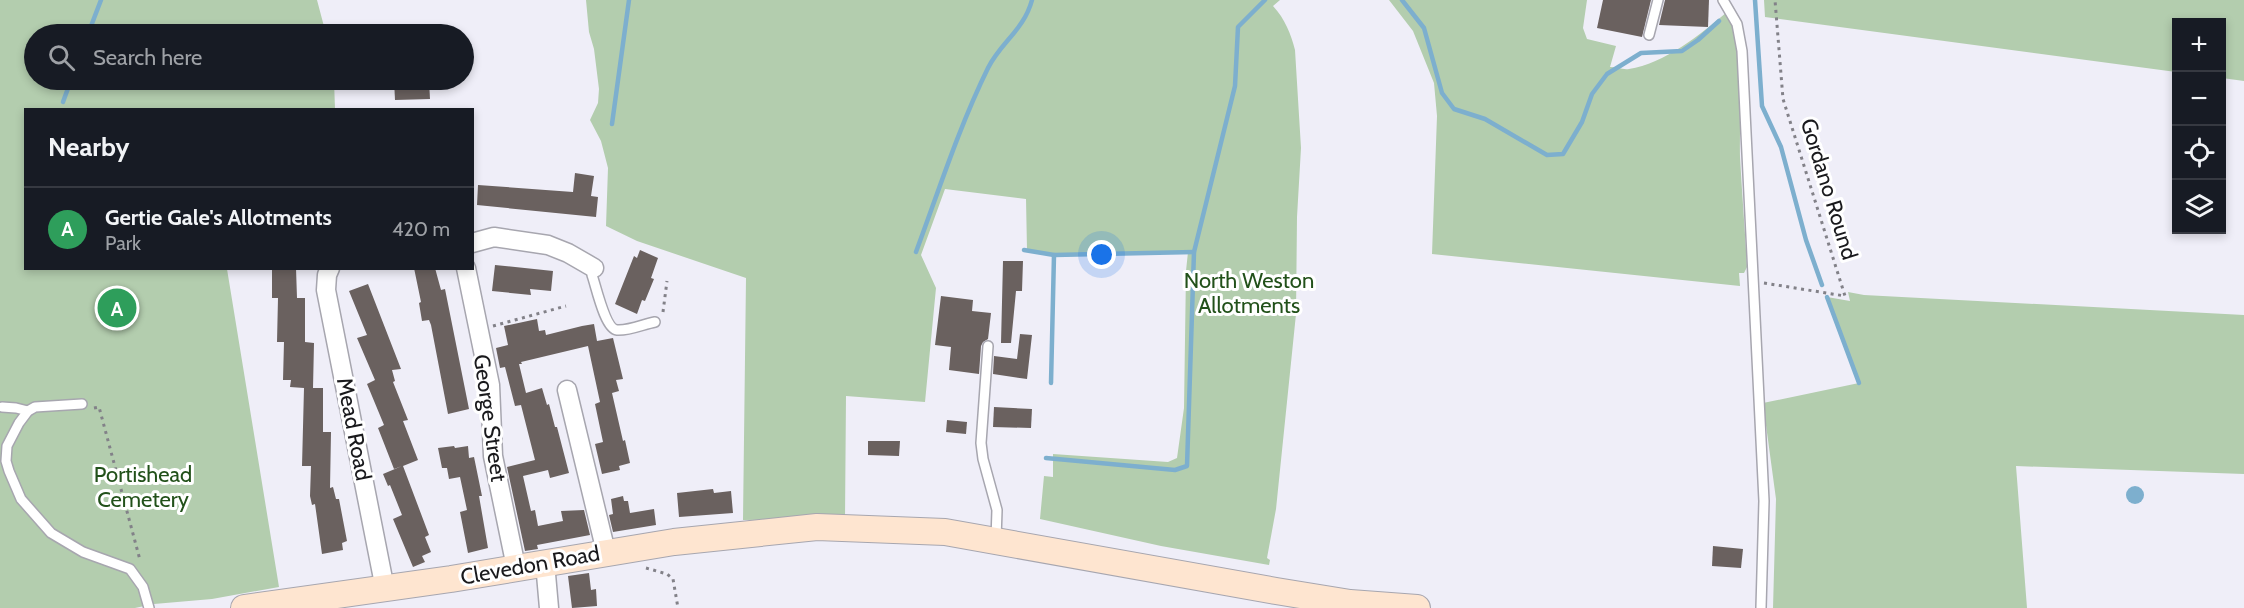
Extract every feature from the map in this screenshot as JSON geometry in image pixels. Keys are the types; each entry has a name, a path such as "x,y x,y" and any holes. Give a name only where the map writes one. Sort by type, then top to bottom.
{"main road":[{"name":"Clevedon Road","path":"256,607 385,589 674,542 817,527 945,532 1350,605 1417,608"}],"street":[{"path":"474,242 494,237 548,245 596,266"},
{"name":"Mead Road","path":"329,270 327,290 385,589"},
{"name":"George Street","path":"466,270 491,394 493,456 516,567"},
{"path":"566,388 618,550"},
{"path":"544,563 549,608"}],"lane":[{"path":"1649,34 1658,0"},
{"path":"1723,0 1737,24 1741,40 1764,501 1761,608"},
{"path":"596,266 607,320 612,328 619,330 656,322"},
{"path":"988,346 981,443 997,510 996,540"},
{"path":"82,404 35,407 28,411 10,438 6,454 9,471 21,498 39,521 60,540 92,556 130,569 143,587 149,608"},
{"path":"2,407 28,411"}],"path":[{"name":"Gordano Round","path":"1754,281 1845,296 1783,99 1775,0"},
{"path":"656,322 662,318 667,281"},
{"path":"477,331 566,306"},
{"path":"82,404 84,411 99,407 142,568"},
{"path":"618,550 649,570 667,574 673,579 678,608"}],"green space":[{"name":"Portishead Cemetery","path":"0,0 317,0 323,24 24,24 24,90 334,90 335,108 24,108 24,270 227,270 279,587 212,599 135,608 0,608"},
{"name":"North Weston Allotments","path":"586,0 1280,0 1273,6 1287,27 1295,50 1301,148 1297,217 1296,314 1276,509 1267,558 1270,560 1269,565 1161,546 1040,519 1044,476 1053,477 1053,454 1168,462 1177,458 1184,408 1188,252 1054,255 1027,250 1026,199 945,189 921,255 936,288 925,402 846,396 845,519 743,520 746,278 637,241 606,226 608,168 601,141 590,120 598,103 599,89"},
{"path":"1389,0 1587,0 1583,28 1587,39 1616,46 1610,67 1627,69 1642,66 1669,55 1727,12 1737,45 1740,83 1740,157 1747,267 1744,273 1739,273 1740,286 1432,254 1437,116 1434,83 1413,31"},
{"path":"1764,0 2244,0 2244,81 2226,79 2226,18 2172,18 2172,71 1765,17"},
{"path":"1848,292 1864,295 2244,315 2244,474 2016,466 2027,608 1773,608 1776,499 1763,403 1859,383 1827,297 1850,301"}],"water":[{"path":"2135,486 2141,489 2144,495 2141,501 2135,504 2129,501 2126,495 2129,489"}],"building":[{"path":"1603,0 1651,0 1642,37 1597,28"},
{"path":"1665,0 1709,0 1708,27 1659,25"},
{"path":"394,90 430,90 430,99 395,100"},
{"path":"575,173 594,176 591,196 598,197 596,217 477,205 478,185 573,192"},
{"path":"640,250 658,258 651,278 654,279 637,314 615,304 634,256 637,258"},
{"path":"1003,261 1023,261 1022,291 1016,291 1011,343 1001,343"},
{"path":"495,265 553,271 551,291 530,289 531,295 492,291"},
{"path":"272,270 296,270 297,298 305,298 305,342 314,343 313,388 323,388 323,432 331,432 330,488 333,487 336,499 339,499 347,541 342,543 343,550 322,554 315,504 312,505 310,496 311,466 302,466 304,388 290,387 291,380 283,380 284,342 277,342 278,298 272,298"},
{"path":"414,270 436,270 441,290 445,289 469,409 448,414 431,325 429,320 422,321 419,303 421,302"},
{"path":"368,284 401,369 392,370 395,381 393,382 408,420 403,421 418,460 403,466 429,535 425,537 431,552 422,556 425,562 413,567 393,519 402,515 383,474 402,466 394,469 378,428 384,425 367,384 375,380 357,338 367,335 349,291"},
{"path":"941,296 973,300 972,311 991,313 988,339 981,346 979,374 949,370 951,347 935,345"},
{"path":"537,319 539,331 545,330 546,335 594,324 597,341 613,338 623,379 616,380 619,391 612,393 630,463 619,466 620,470 602,474 595,444 603,442 595,404 600,402 588,346 521,362 522,364 519,364 526,393 542,388 547,405 549,404 569,473 550,478 548,470 523,476 531,511 535,510 538,526 563,521 561,511 584,510 590,535 537,545 538,549 525,551 507,467 535,460 521,405 515,406 505,367 500,368 496,348 508,345 504,326"},
{"path":"1020,334 1032,335 1027,379 993,374 994,356 1017,359"},
{"path":"994,407 1032,409 1031,428 993,427"},
{"path":"947,420 967,422 966,434 946,432"},
{"path":"868,441 900,441 899,456 868,455"},
{"path":"454,446 455,448 468,446 469,458 474,457 482,496 479,496 488,548 468,553 460,512 467,510 460,477 449,479 447,468 442,468 438,448"},
{"path":"713,489 714,493 731,491 733,513 679,517 677,493"},
{"path":"623,496 624,501 628,501 630,513 654,509 656,525 613,532 609,515 613,514 611,499"},
{"path":"1713,546 1743,549 1741,568 1712,566"},
{"path":"589,573 591,590 596,589 597,606 572,608 568,576"}],"waterway":[{"path":"92,24 101,0"},
{"path":"612,124 629,0"},
{"path":"916,252 950,159 988,68 1024,20 1032,0"},
{"path":"1046,458 1175,470 1187,466 1194,252 1235,86 1238,27 1265,0"},
{"path":"1402,0 1424,28 1442,93 1454,109 1485,119 1547,155 1563,154 1582,122 1592,94 1607,74 1641,53 1682,51 1719,21"},
{"path":"1755,0 1762,106 1781,147 1806,240 1822,285"},
{"path":"63,102 67,90"},
{"path":"1024,250 1054,255 1194,252"},
{"path":"1051,383 1054,255"},
{"path":"1827,297 1859,383"}],"place":[{"name":"Gertie Gale's Allotments","path":"117,308"}]}
